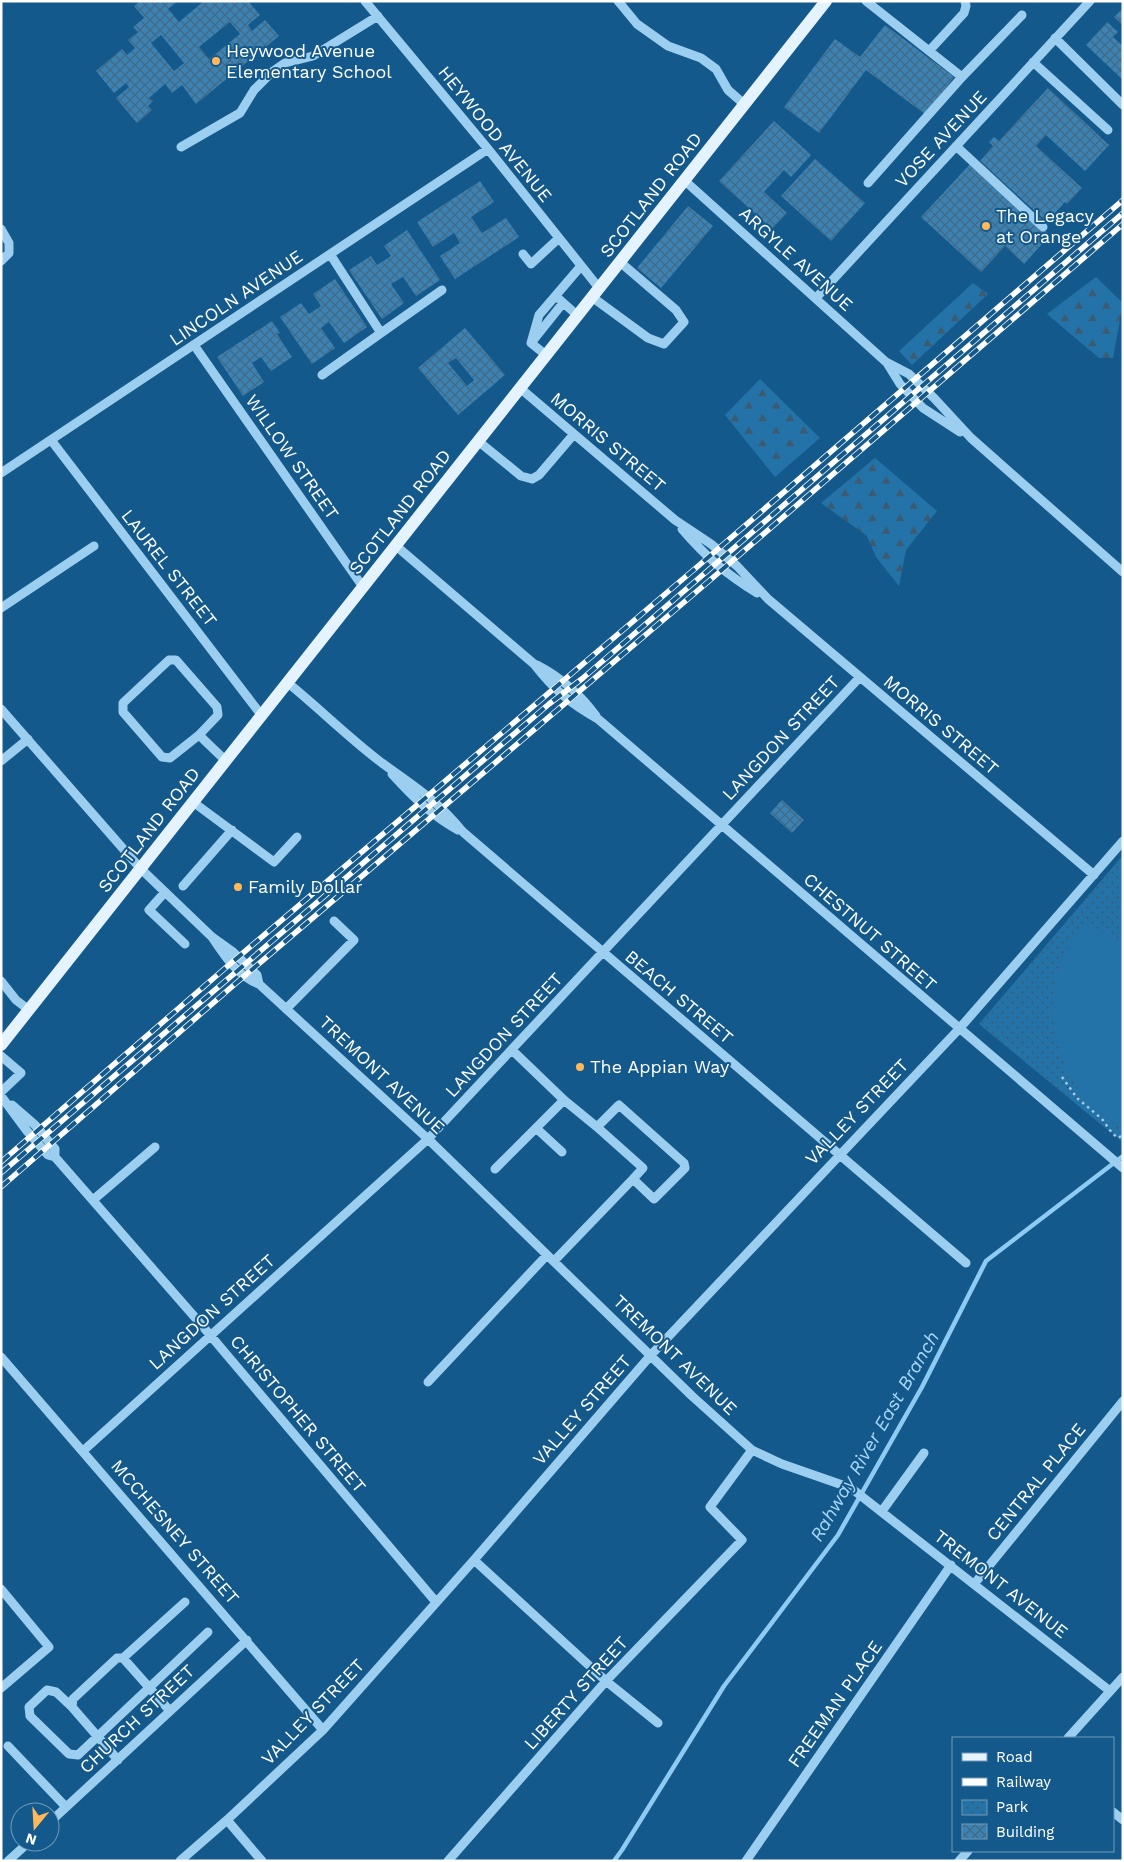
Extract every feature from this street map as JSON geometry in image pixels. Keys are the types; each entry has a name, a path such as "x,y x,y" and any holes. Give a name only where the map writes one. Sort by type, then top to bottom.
{"main road":[{"name":"SCOTLAND ROAD","path":"1,1045 826,1"}],"street":[{"name":"HEYWOOD AVENUE","path":"365,1 559,238 581,266 596,293 648,338 664,344 684,322 676,310 620,262"},
{"path":"618,1 637,24 668,46 701,58 716,70 728,90 744,104"},
{"path":"866,1 962,77"},
{"path":"929,50 964,13 965,1"},
{"name":"VOSE AVENUE","path":"816,298 1090,1"},
{"path":"868,183 962,77 1022,15"},
{"path":"181,147 240,113 254,90 272,72 285,63 313,56 378,16"},
{"path":"1055,38 1123,105"},
{"path":"1033,62 1108,130"},
{"path":"956,146 1043,227"},
{"name":"LINCOLN AVENUE","path":"1,473 488,149"},
{"name":"ARGYLE AVENUE","path":"684,180 886,362 909,374 934,398 970,438 1123,572"},
{"path":"1,229 9,242 9,253 1,261"},
{"path":"523,254 531,264 559,238"},
{"path":"330,254 381,333"},
{"path":"531,343 539,315 581,266"},
{"path":"322,375 442,290"},
{"path":"555,296 578,316"},
{"path":"531,343 563,303"},
{"path":"531,343 546,356"},
{"name":"WILLOW STREET","path":"194,345 363,587"},
{"name":"ARGYLE AVENUE","path":"886,362 900,384 923,408 970,438"},
{"name":"MORRIS STREET","path":"520,388 675,520 701,551 728,575 768,599 1094,875"},
{"path":"478,441 521,476 532,480 539,475 574,434"},
{"name":"LAUREL STREET","path":"51,440 262,716"},
{"name":"CHESTNUT STREET","path":"396,545 534,664 549,684 575,706 598,719 958,1029 1123,1168"},
{"path":"1,608 94,546"},
{"path":"168,660 176,660 217,707 218,716 199,735 170,758 162,757 123,712 123,703 168,660"},
{"name":"LANGDON STREET","path":"83,1451 428,1140 860,677"},
{"name":"BEACH STREET","path":"288,683 381,762 414,797 440,820 463,832 603,954 966,1263"},
{"name":"TREMONT AVENUE","path":"1,709 140,868 212,937 227,960 251,981 259,984 428,1140 692,1396 752,1450 782,1464 851,1488 975,1583 1110,1691"},
{"path":"199,735 226,761"},
{"path":"1,761 28,739"},
{"path":"193,802 274,862 297,837"},
{"path":"184,886 232,830"},
{"name":"VALLEY STREET","path":"180,1861 227,1820 323,1730 474,1560 651,1355 958,1029 1123,841"},
{"path":"165,892 149,910 185,944"},
{"path":"286,1009 354,940 334,921"},
{"path":"1,981 16,1000 29,1010"},
{"path":"428,1382 643,1168 564,1100 512,1050"},
{"path":"1,1056 21,1073 1,1094"},
{"name":"CHRISTOPHER STREET","path":"1,1094 27,1131 48,1155 56,1157 210,1335 436,1602"},
{"path":"495,1169 564,1100"},
{"path":"597,1127 619,1104 684,1163 685,1168 654,1198 633,1179"},
{"path":"536,1128 562,1152"},
{"path":"93,1200 155,1147"},
{"name":"MCCHESNEY STREET","path":"2,1360 247,1640 323,1730"},
{"name":"CENTRAL PLACE","path":"975,1583 1123,1400"},
{"name":"LIBERTY STREET","path":"448,1861 606,1681 742,1540 710,1507 752,1450"},
{"path":"882,1511 924,1453"},
{"path":"474,1560 606,1681 658,1723"},
{"name":"FREEMAN PLACE","path":"746,1861 951,1565"},
{"path":"1,1589 49,1647 1,1688"},
{"path":"72,1707 73,1699 117,1658 123,1658 185,1602"},
{"path":"118,1760 98,1736 72,1707 56,1692 47,1690 28,1707 30,1716 69,1754 78,1755 98,1736 149,1688 208,1632"},
{"name":"CHURCH STREET","path":"60,1813 247,1640"},
{"path":"123,1658 170,1711"},
{"path":"1069,1737 1123,1677"},
{"path":"8,1746 66,1807"},
{"path":"227,1820 262,1861"},
{"path":"1,1856 7,1861 17,1852"}],"path":[{"path":"1062,1077 1076,1098 1102,1119 1112,1133 1118,1138 1123,1136"}],"green space":[{"path":"1096,277 1123,303 1113,358 1099,358 1047,314"},
{"path":"973,283 988,294 912,365 899,351"},
{"path":"760,379 820,438 775,477 725,415"},
{"path":"875,458 937,511 906,550 899,586 876,557 867,536 821,503"},
{"path":"1123,855 1123,1139 1121,1141 979,1024"},
{"path":"1084,922 1123,943 1123,1117 1115,1125 1089,1102 1068,1071 1056,1036 1053,1017 1055,980 1066,952"}],"building":[{"name":"Heywood Avenue Elementary School","path":"140,1 178,1 168,9 179,22 204,1 248,1 260,15 248,25 252,31 265,20 279,36 196,104 182,85 172,93 165,84 149,98 153,101 148,106 152,110 137,123 116,98 129,87 126,83 114,93 96,71 122,49 127,55 135,48 128,40 138,32 133,27 144,18 134,6","holes":["230,22 240,34 209,59 199,47","161,35 184,63 174,71 151,43"]},
{"path":"1123,8 1123,25 1114,17"},
{"path":"1107,22 1118,32 1113,37 1123,46 1123,80 1086,45"},
{"path":"885,25 954,77 926,115 866,70 819,133 784,107 835,39 860,57"},
{"path":"1048,88 1109,145 1085,171 1046,135 1036,146 1082,188 1067,204 1065,202 1047,222 980,161 993,146 989,142 994,137 999,141"},
{"path":"774,121 811,155 791,177 784,170 764,192 787,213 772,229 719,181"},
{"path":"815,159 865,203 831,241 781,196"},
{"name":"The Legacy at Orange","path":"971,163 1050,235 1024,264 1005,246 981,272 921,217"},
{"path":"480,181 494,202 471,217 482,233 506,218 519,237 455,279 440,256 460,243 454,233 433,247 417,222"},
{"path":"688,206 713,226 661,288 637,268"},
{"path":"407,230 440,280 416,296 403,277 391,284 404,303 382,319 349,270 371,256 377,265 391,256 384,246"},
{"path":"335,279 367,327 344,343 329,322 321,328 335,348 312,364 280,317 301,303 309,314 321,306 313,294"},
{"path":"272,321 280,333 277,334 292,357 271,371 261,357 252,363 264,382 243,396 217,357"},
{"path":"465,328 505,375 458,415 418,368","holes":["456,358 474,380 467,386 448,363"]},
{"path":"782,800 804,820 792,833 770,813"}],"waterway":[{"name":"Rahway River East Branch","path":"614,1861 724,1686 838,1535 922,1387 986,1261 1123,1156"}],"railway":[{"path":"1,1162 1123,200"},
{"path":"1,1173 549,704 583,678 1123,213"},
{"path":"1,1187 235,984 709,581 1123,224"}],"place":[{"name":"Heywood Avenue Elementary School","path":"216,61"},
{"name":"The Legacy at Orange","path":"986,226"},
{"name":"Family Dollar","path":"238,887"},
{"name":"The Appian Way","path":"580,1067"}]}
